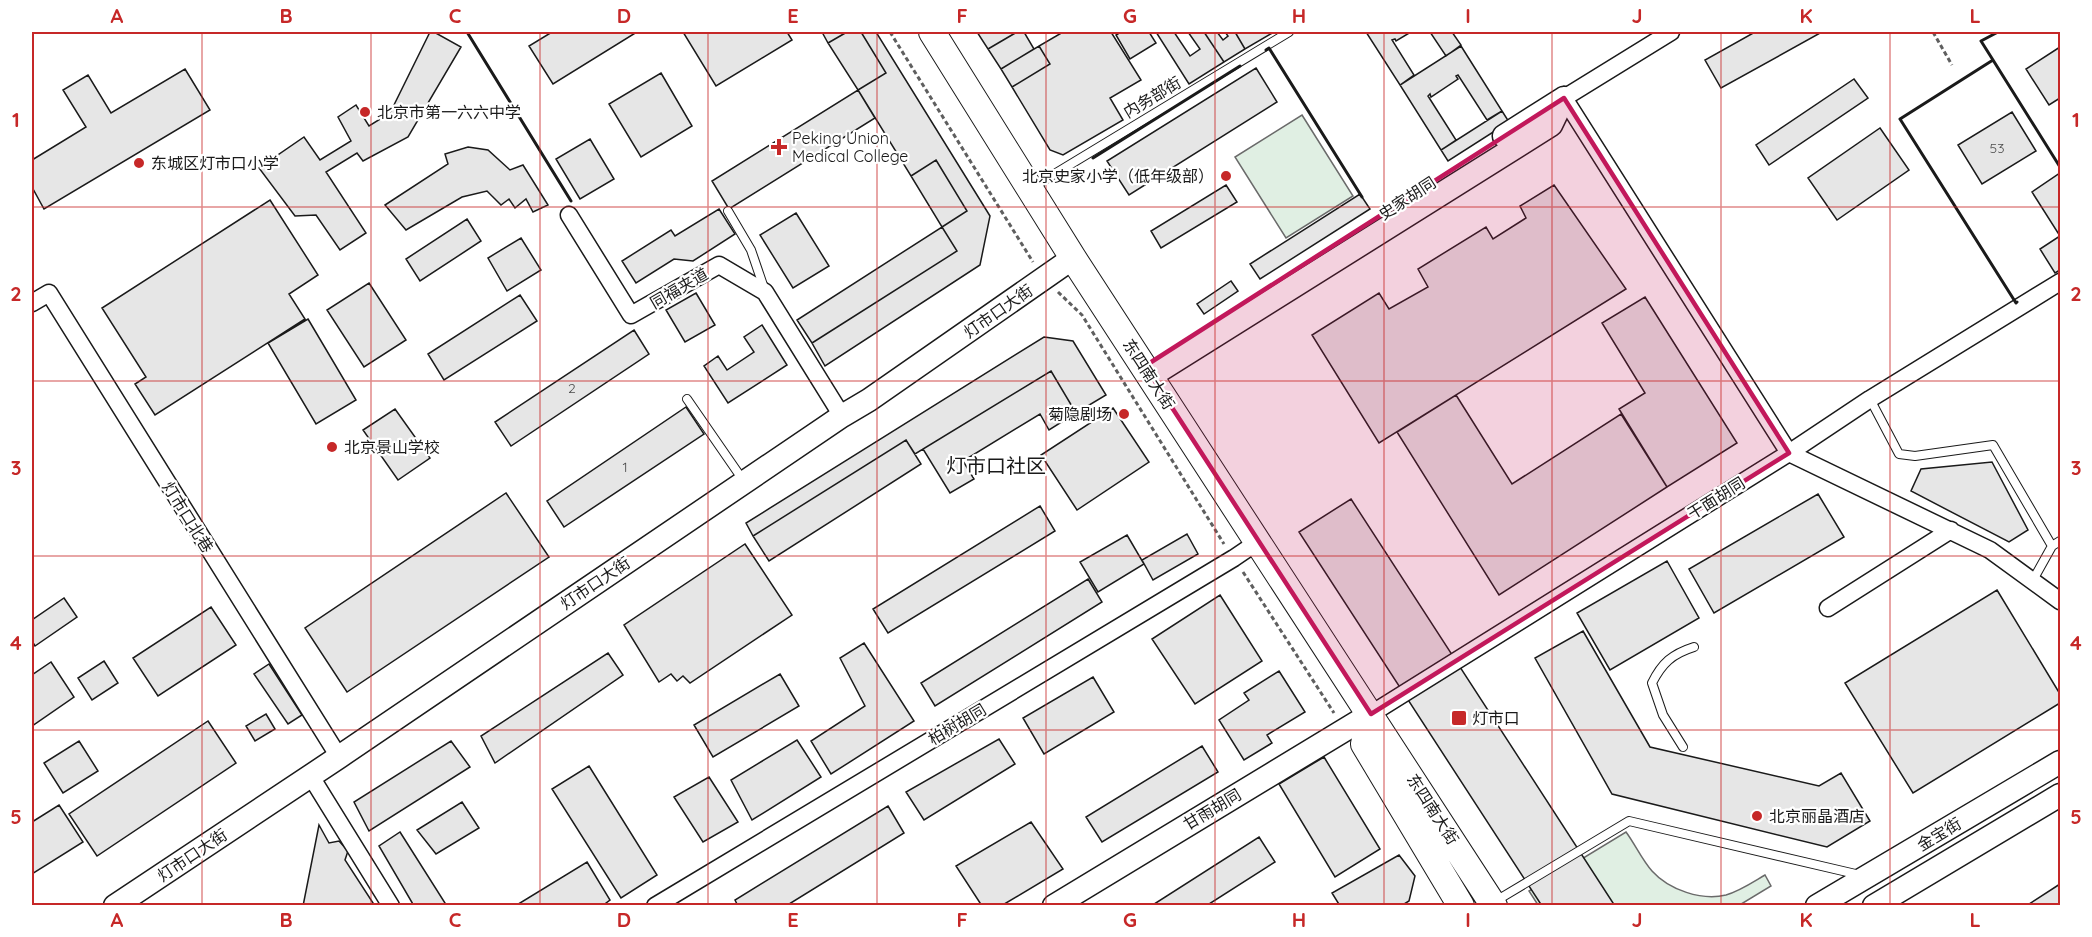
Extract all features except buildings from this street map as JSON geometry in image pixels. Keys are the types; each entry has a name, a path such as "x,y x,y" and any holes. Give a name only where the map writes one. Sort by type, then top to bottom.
{"main road":[{"name":"东四南大街","path":"932,32 1073,258 1490,899"},
{"name":"东四南大街","path":"1371,714 1364,744 1459,905"}],"street":[{"path":"1148,371 1551,125 1564,98 1671,32"},
{"path":"1564,98 1789,453 1990,550 2061,601"},
{"name":"同福夹道","path":"569,215 631,315 719,265 765,292 842,416"},
{"name":"灯市口大街","path":"115,906 310,775 339,758 744,482 869,400 1073,258"},
{"name":"干面胡同","path":"1371,714 1789,453 1870,399 2061,282"},
{"name":"灯市口北巷","path":"32,303 49,293 339,758"},
{"path":"1828,608 1951,530"},
{"name":"柏树胡同","path":"655,906 1258,542"},
{"name":"甘雨胡同","path":"1054,906 1371,714"},
{"name":"金宝街","path":"1817,906 2061,762"},
{"path":"310,775 392,906"},
{"name":"金宝街","path":"1874,906 2061,795"},
{"path":"1459,905 1490,899"}],"lane":[{"name":"内务部街","path":"1030,189 1289,32"},
{"path":"728,211 751,250 765,292"},
{"path":"687,399 744,482"},
{"path":"1870,399 1899,453 1915,456 1993,445 2052,546"},
{"path":"2033,580 2052,546 2061,541"},
{"path":"1683,747 1663,715 1652,682 1660,666 1682,651 1694,647"},
{"path":"1490,899 1629,820 1867,876"}],"path":[{"path":"890,32 1044,278 1082,315 1234,558 1345,729"},
{"path":"1933,32 1952,65"}],"highlighted area":[{"path":"1564,98 1789,453 1371,714 1145,366"}],"green space":[{"path":"1302,115 1353,196 1286,238 1235,157"},
{"path":"1626,832 1652,871 1677,889 1697,895 1726,895 1765,875 1771,886 1738,906 1538,905 1529,891"}],"wall":[{"path":"467,32 571,201"},
{"path":"1993,60 1981,41 1998,32"},
{"path":"1266,50 1269,48 1362,197"},
{"path":"2017,302 1900,119 1993,60 2060,167"},
{"path":"1093,158 1240,66"}],"place":[{"name":"北京市第一六六中学","path":"365,112"},
{"name":"Peking Union Medical College","path":"779,147"},
{"name":"东城区灯市口小学","path":"139,163"},
{"name":"北京史家小学（低年级部）","path":"1226,176"},
{"name":"菊隐剧场","path":"1124,414"},
{"name":"北京景山学校","path":"332,447"},
{"name":"灯市口","path":"1459,718"},
{"name":"北京丽晶酒店","path":"1757,816"}],"district":[{"name":"灯市口社区","path":"996,465"}]}
